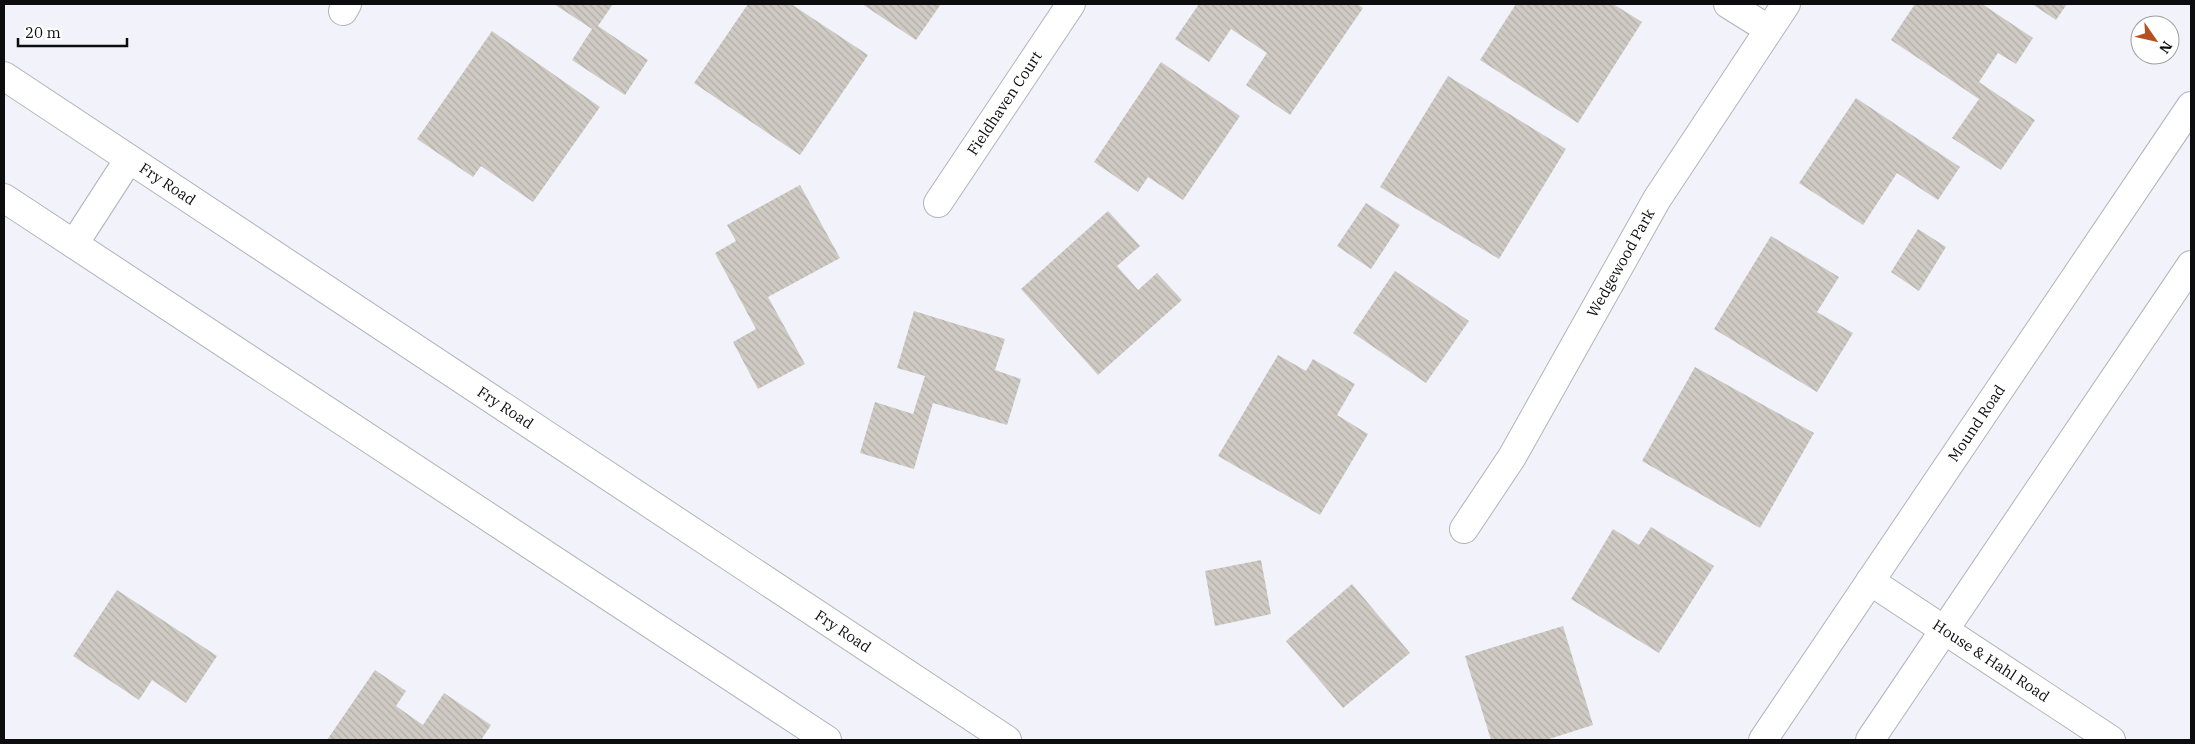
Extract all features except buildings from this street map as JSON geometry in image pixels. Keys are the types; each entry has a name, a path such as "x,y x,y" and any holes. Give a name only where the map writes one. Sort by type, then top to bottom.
{"street":[{"name":"Fieldhaven Court","path":"938,203 1071,4"},
{"path":"1728,4 1768,30"},
{"name":"Wedgewood Park","path":"1464,529 1512,457 1657,199 1786,4"},
{"name":"Fry Road","path":"4,76 1007,740"},
{"name":"Mound Road","path":"1763,740 2191,106"},
{"path":"74,244 129,159"},
{"path":"4,198 827,740"},
{"path":"1870,740 2191,265"},
{"name":"House & Hahl Road","path":"1870,581 1944,630 2078,731 2111,740"}]}
